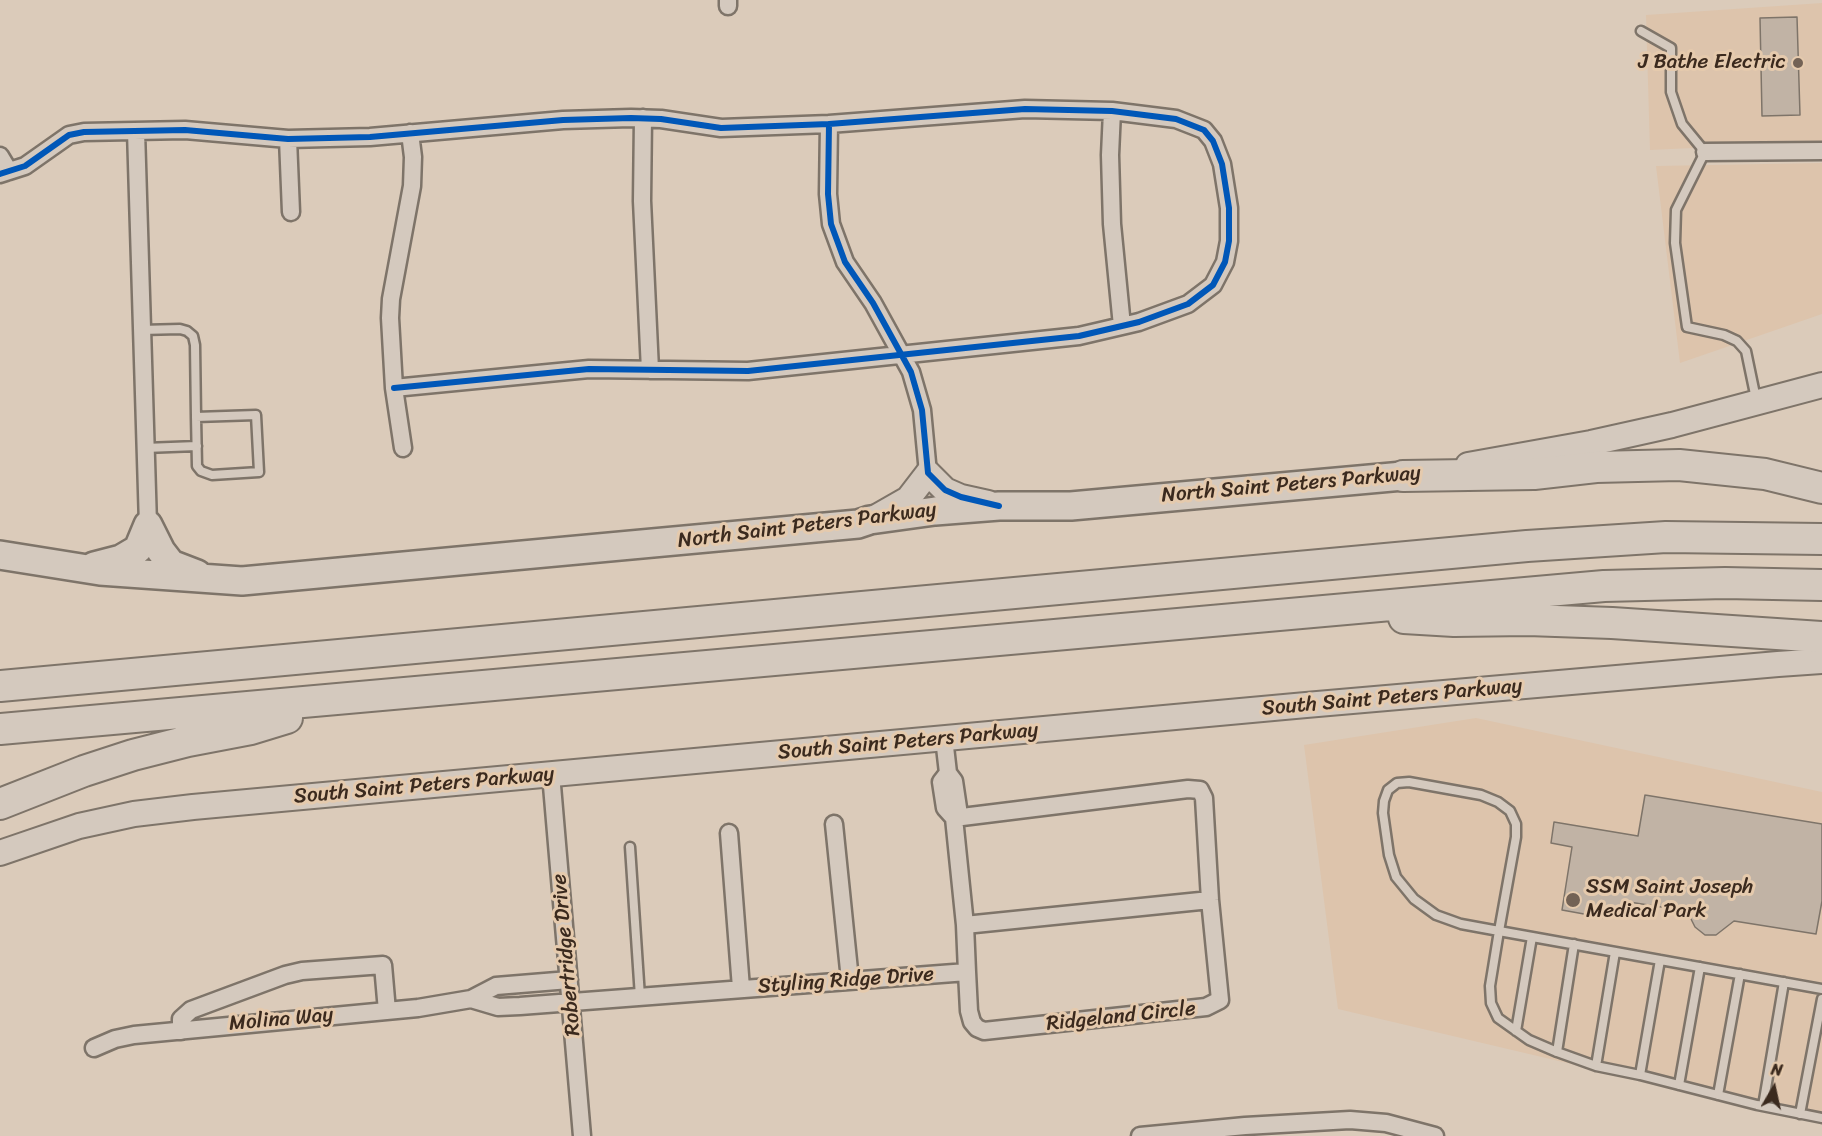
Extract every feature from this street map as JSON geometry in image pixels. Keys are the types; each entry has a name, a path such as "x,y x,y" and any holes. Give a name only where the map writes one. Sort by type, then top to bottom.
{"highway":[{"path":"1403,476 1534,474 1596,467 1679,465 1765,474 1822,488"},
{"path":"0,686 1527,546 1666,537 1822,539"},
{"path":"0,729 1604,586 1725,583 1822,585"},
{"path":"1308,612 1454,621 1528,620 1612,623 1822,637"},
{"path":"0,804 84,771 133,755 188,741 251,729 358,698"}],"main road":[{"name":"North Saint Peters Parkway","path":"0,555 78,568 242,581 714,539 858,524 870,520 935,511 999,506 1071,506 1403,476 1591,443 1822,385"},
{"path":"870,520 908,499 928,473 945,490 961,497 999,506"},
{"path":"78,568 100,566 121,559 138,549 148,525"},
{"path":"148,525 160,552 171,564 206,578"},
{"name":"South Saint Peters Parkway","path":"0,853 79,826 134,814 193,807 945,738 1822,662"}],"street":[{"path":"0,156 4,172 25,165 69,135 84,132 185,130 288,139 370,136 563,120 644,118 721,128 829,124 1025,109 1112,111 1176,119 1204,130 1213,141 1222,164 1229,208 1229,241 1225,262 1213,285 1188,304 1122,326 1078,336 748,371 589,369 394,388"},
{"path":"1112,111 1110,155 1112,224 1122,326"},
{"path":"644,118 642,201 650,370"},
{"path":"829,124 828,194 831,224 845,262 873,303 911,372 922,410 928,473"},
{"path":"136,131 148,525"},
{"path":"403,448 394,388 390,309 412,186 413,157 410,133"},
{"path":"288,139 291,212"},
{"path":"1705,152 1822,151"},
{"path":"945,738 948,773 954,781 958,808 954,818 965,925 967,972"},
{"name":"Robertridge Drive","path":"551,774 582,1136"},
{"name":"Ridgeland Circle","path":"954,818 1188,789 1200,790 1204,798 1210,900 1220,1000 1213,1005 984,1031 972,1022 969,1011 967,972"},
{"path":"834,824 850,980"},
{"path":"729,833 741,988"},
{"path":"965,925 1210,900"},
{"path":"181,1030 182,1019 191,1010 285,975 302,971 383,965 387,1011"},
{"name":"Styling Ridge Drive","path":"571,1002 967,972"},
{"name":"Molina Way","path":"94,1048 115,1039 181,1030 387,1011 471,999 496,986 569,980"},
{"name":"Molina Way","path":"471,999 498,1006 571,1002"},
{"path":"1140,1136 1246,1131 1350,1120 1386,1123 1435,1136"}],"lane":[{"path":"1641,31 1671,48 1671,92 1682,124 1705,152 1676,210 1675,243 1687,327 1724,335 1737,341 1746,351 1756,403"},
{"path":"141,330 180,329 193,336 197,466 201,471 212,475 259,472 256,416 196,417"},
{"path":"145,448 197,446"},
{"path":"1822,989 1574,944 1532,937 1499,931 1461,924 1436,915 1414,898 1396,877 1389,855 1383,813 1388,790 1397,783 1409,782 1481,795 1498,802 1510,811 1516,824 1516,837 1499,931 1490,986 1491,1003 1498,1018 1516,1031 1557,1052 1596,1066 1822,1118"},
{"path":"630,847 640,997"},
{"path":"1516,1031 1532,937"},
{"path":"1557,1052 1574,944"},
{"path":"1596,1066 1616,952"},
{"path":"1640,1075 1660,960"},
{"path":"1679,1084 1700,967"},
{"path":"1718,1095 1740,974"},
{"path":"1763,1106 1784,982"},
{"path":"1800,1114 1822,999"}],"shaded area":[{"path":"1822,3 1822,142 1650,150 1646,15"},
{"path":"1822,163 1822,314 1680,363 1656,166"},
{"name":"SSM Saint Joseph Medical Park","path":"1476,718 1822,792 1822,1123 1338,1009 1304,745"}],"building":[{"path":"1797,17 1800,115 1762,116 1760,18"},
{"path":"1645,795 1822,824 1822,901 1816,934 1734,921 1716,935 1705,935 1695,927 1687,911 1629,902 1618,915 1606,918 1562,910 1572,847 1551,843 1554,822 1638,836"}],"cycle path":[{"path":"394,388 589,369 748,371 1079,336 1139,322 1188,304 1213,285 1225,262 1229,241 1229,208 1222,164 1213,141 1204,130 1176,119 1112,111 1025,109 829,124"},
{"path":"0,174 25,166 69,135 84,132 185,130 288,139 370,137 563,120 631,118 661,119 721,128 829,124 828,194 831,224 845,262 873,303 911,372 922,410 928,473 945,490 961,497 999,506"}],"place":[{"name":"J Bathe Electric","path":"1798,63"},
{"name":"SSM Saint Joseph Medical Park","path":"1573,900"}]}
